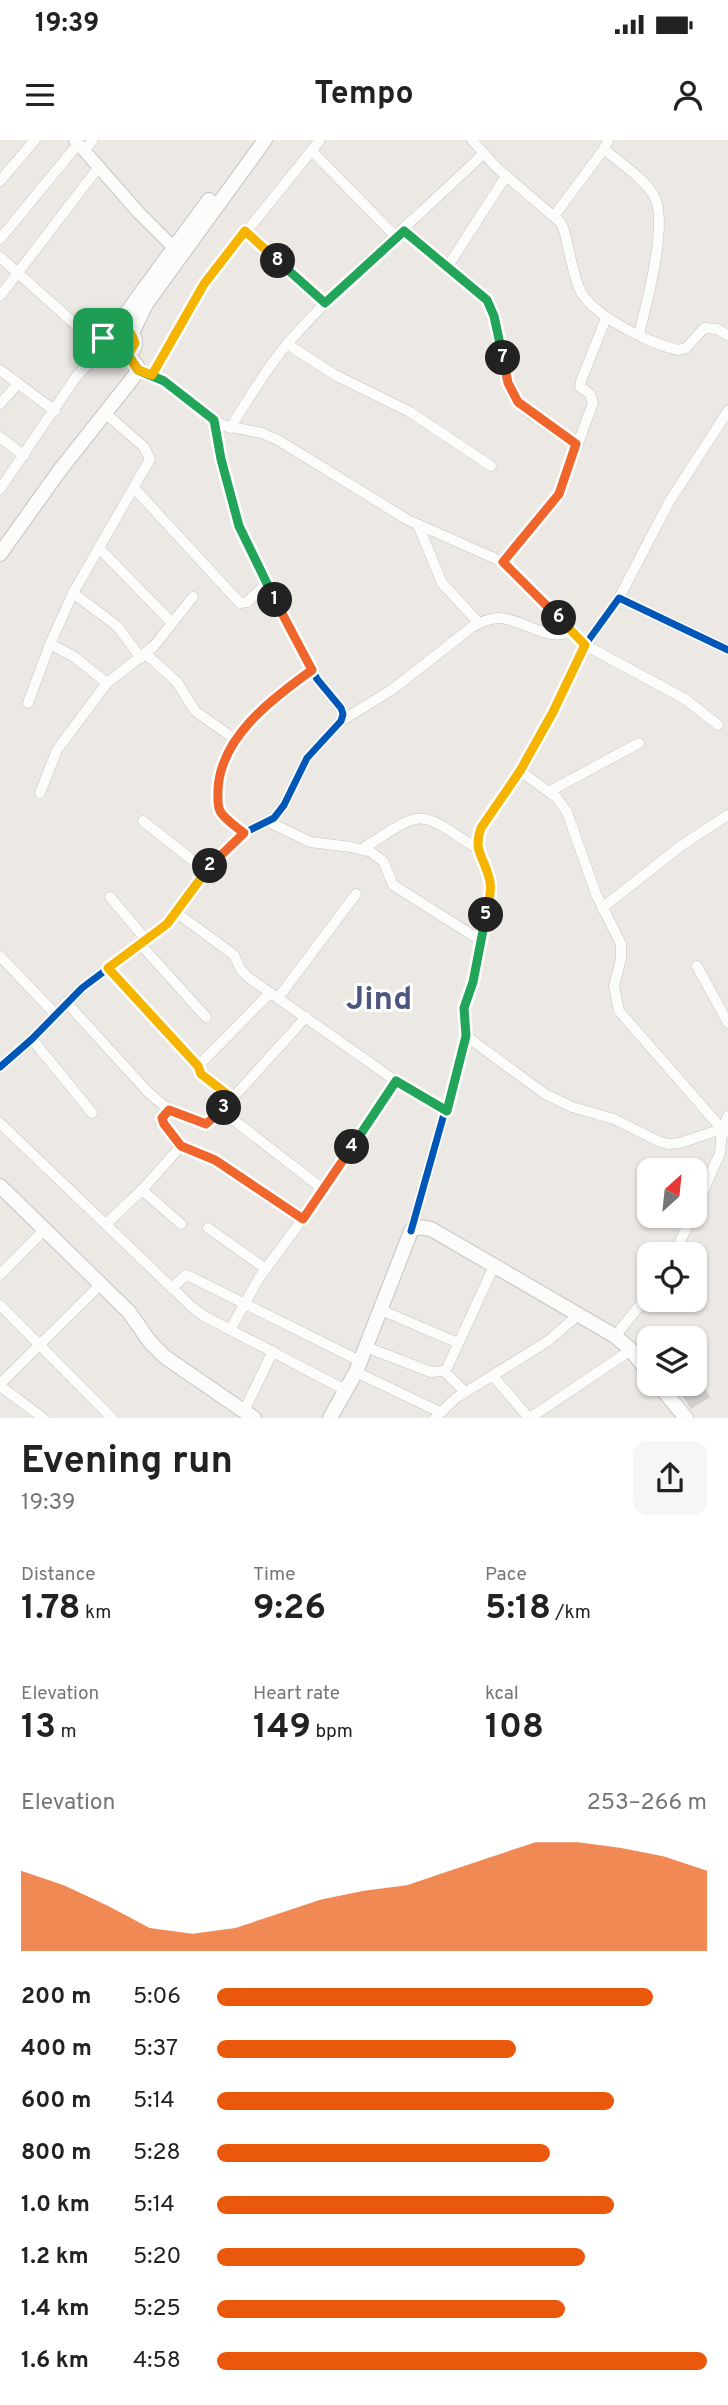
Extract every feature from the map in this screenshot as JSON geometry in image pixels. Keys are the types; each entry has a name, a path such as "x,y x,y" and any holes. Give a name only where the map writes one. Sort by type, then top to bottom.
{"main road":[{"path":"132,333 177,252 253,140"},
{"path":"128,355 116,357 108,353 104,344 106,332 117,326 265,140"},
{"path":"117,326 127,328 132,333 135,343 128,355"},
{"path":"0,554 105,413 145,372 128,355"},
{"path":"1,1189 129,1312 150,1342 165,1357 249,1415"},
{"path":"330,1418 347,1391 358,1366 411,1231 418,1227 432,1229 615,1336 637,1358"},
{"path":"668,1396 686,1418"}],"street":[{"path":"0,181 35,140"},
{"path":"0,239 79,145 93,140"},
{"path":"320,140 204,284 145,372 178,390 214,420 230,428 254,431 278,440 418,525 503,562 585,645 685,699 718,725"},
{"path":"472,140 506,176 554,216 564,230 579,288 585,299 606,318 679,350 686,348 704,328 717,329 728,335"},
{"path":"554,216 606,144 645,184 657,202 658,225 653,277 639,334"},
{"path":"79,145 177,252"},
{"path":"312,151 400,234 448,267 487,300 494,316 508,383 518,402 576,444"},
{"path":"230,428 287,344 325,303 483,154"},
{"path":"0,296 98,168"},
{"path":"448,267 506,176"},
{"path":"245,231 325,303"},
{"path":"0,257 85,332 104,344 76,377 0,489"},
{"path":"503,562 559,494 593,404 590,394 580,387 606,318"},
{"path":"287,344 335,375 411,412 491,466"},
{"path":"0,370 55,411"},
{"path":"0,404 18,384"},
{"path":"411,1231 466,1036 464,1008 473,982 490,885 477,849 477,838 520,771 553,712 585,645 619,598 669,502 728,411"},
{"path":"28,703 50,643 73,593 150,460 144,447 105,413"},
{"path":"214,420 221,459 239,526 312,670 341,708 341,720"},
{"path":"0,438 24,456"},
{"path":"134,488 240,603 247,602 267,583"},
{"path":"418,525 442,583 479,624"},
{"path":"99,548 172,623"},
{"path":"73,593 117,626 143,656 177,682 195,711 236,740"},
{"path":"40,793 57,750 107,683 143,656 193,597"},
{"path":"619,598 728,650"},
{"path":"0,1067 32,1039 66,1002 144,943 177,913 206,871 226,848 244,833 269,822 284,805 307,758 341,720 393,689 479,624 496,618 518,622 559,636 572,631"},
{"path":"50,643 107,683"},
{"path":"244,833 220,811 219,776 225,760 236,740 276,697 312,670"},
{"path":"550,791 639,743"},
{"path":"520,771 550,791 567,812 602,908 621,944 622,951 614,986 619,1010 725,1131"},
{"path":"602,908 681,845 728,815"},
{"path":"362,849 406,821 426,817 438,822 477,849"},
{"path":"143,821 206,871"},
{"path":"269,822 310,842 362,849 383,861 393,885 480,940"},
{"path":"198,1066 274,995 356,894"},
{"path":"110,897 144,943 206,1017"},
{"path":"177,913 234,955 243,973 396,1081 447,1111"},
{"path":"0,956 55,1014"},
{"path":"697,966 728,1023"},
{"path":"108,968 198,1066 201,1074 232,1098"},
{"path":"66,1002 148,1092 169,1110 206,1124 222,1111 306,1017"},
{"path":"466,1036 545,1094 572,1107 614,1119 658,1141 680,1143 725,1131"},
{"path":"32,1039 92,1113"},
{"path":"230,1330 266,1269 324,1190 396,1081"},
{"path":"169,1110 162,1118 181,1146 215,1160 303,1219"},
{"path":"222,1111 324,1190"},
{"path":"707,1183 720,1153 728,1116"},
{"path":"0,1123 204,1316 347,1391"},
{"path":"106,1224 181,1146"},
{"path":"142,1189 181,1224"},
{"path":"208,1228 266,1269"},
{"path":"0,1275 45,1229"},
{"path":"444,1371 494,1266"},
{"path":"172,1288 186,1275 358,1366 437,1415 465,1392 548,1342 578,1315"},
{"path":"43,1418 0,1385 39,1343 101,1284"},
{"path":"0,1305 112,1418"},
{"path":"615,1336 637,1309"},
{"path":"381,1310 458,1343"},
{"path":"366,1347 431,1372 444,1371 465,1392"},
{"path":"249,1415 272,1350"},
{"path":"493,1376 530,1418 631,1350"}],"building":[{"path":"707,1392 710,1397 691,1409 683,1396 707,1396"}],"cycle path":[{"path":"0,1067 82,988 167,924 206,871 231,843 244,833 274,818 284,805 307,758 341,721 341,708 317,679 242,536 221,459 214,420"},
{"path":"411,1231 466,1036 464,1008 473,982 490,894 488,875 477,849 481,828 520,771 553,712 585,645 619,598 728,650"}],"district":[{"name":"Jind","path":"379,1001"}],"route":[{"path":"103,338 108,353 121,358 128,355 138,370 178,390 214,420 218,447 242,536 312,670 265,707 233,745 225,760 218,786 220,811 244,833 221,853 167,924 108,968 198,1066 201,1074 232,1098 222,1111 206,1124 175,1111 169,1110 164,1114 164,1124 181,1146 215,1160 303,1219 396,1081 447,1111 466,1036 464,1008 477,965 490,894 488,875 477,849 477,838 520,771 553,712 585,645 503,562 559,494 576,444 526,410 512,394 494,316 487,300 404,231 325,303 245,231 204,284 152,375 138,370 137,366 128,355 135,343 127,328 110,328 103,338"}]}
